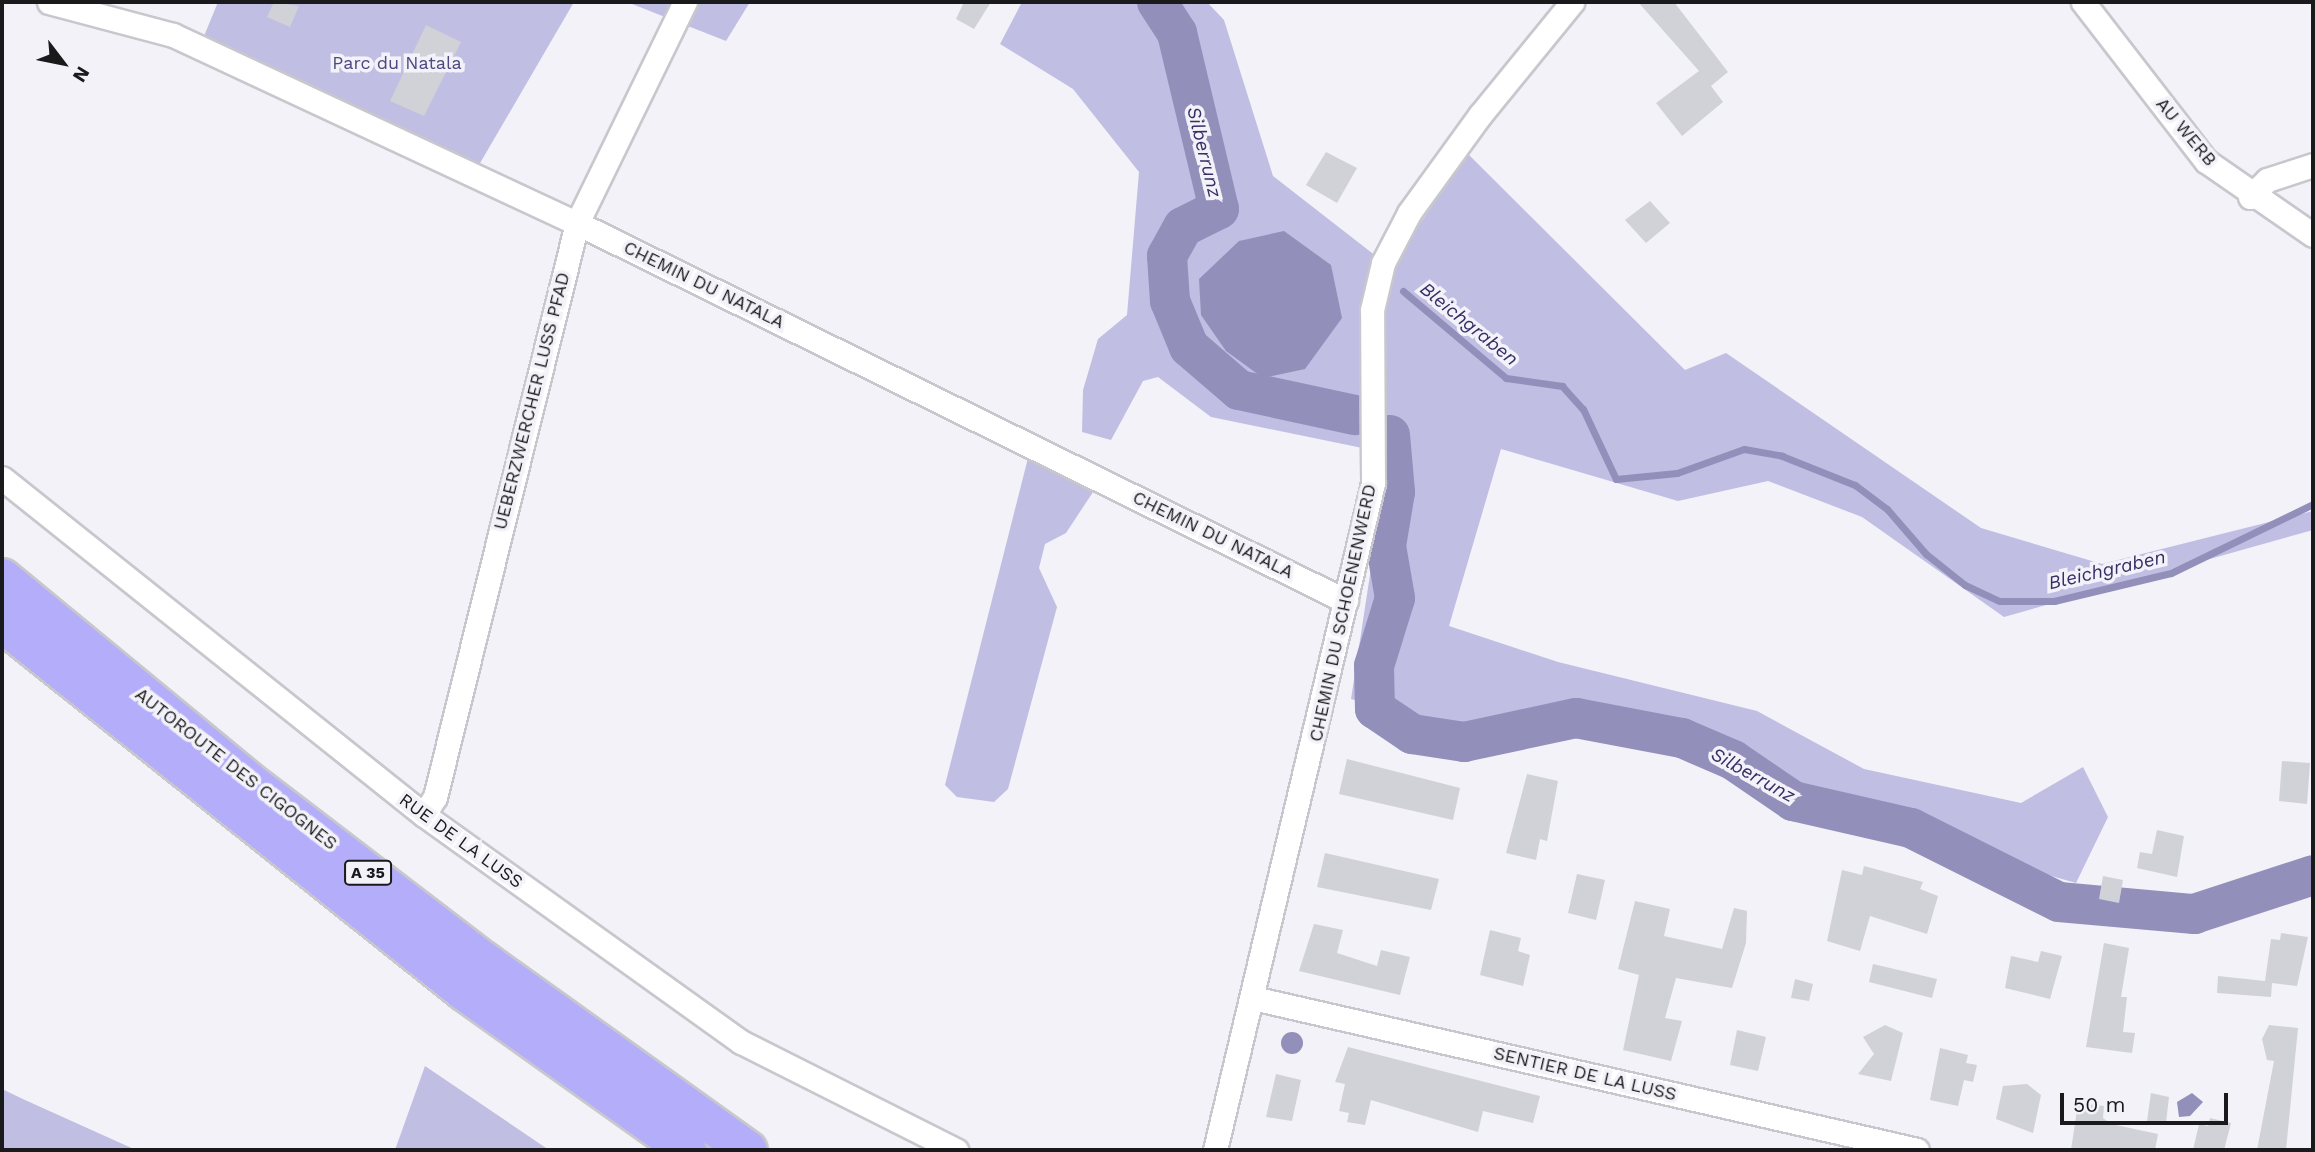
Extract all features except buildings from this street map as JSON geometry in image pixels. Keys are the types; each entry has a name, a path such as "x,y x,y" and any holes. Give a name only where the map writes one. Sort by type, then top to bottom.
{"highway":[{"name":"AUTOROUTE DES CIGOGNES","path":"2,578 302,822 748,1150"},
{"name":"AUTOROUTE DES CIGOGNES","path":"2,623 86,694 464,991 687,1150"},
{"path":"2,652 31,674 86,694"}],"street":[{"name":"CHEMIN DU NATALA","path":"49,2 173,35 577,223 1346,601"},
{"name":"UEBERZWERCHER LUSS PFAD","path":"424,815 435,797 577,223 685,2"},
{"name":"CHEMIN DU SCHOENENWERD","path":"1215,1150 1254,998 1373,483 1372,310 1383,263 1472,126 1572,2"},
{"name":"AU WERB","path":"2083,2 2206,161 2250,197 2313,235"},
{"path":"2250,197 2267,180 2313,165"},
{"name":"RUE DE LA LUSS","path":"2,478 424,815 741,1042 956,1150"},
{"name":"SENTIER DE LA LUSS","path":"1254,998 1917,1150"}],"green space":[{"name":"Parc du Natala","path":"218,2 574,2 476,170 202,41"},
{"path":"627,2 750,2 726,41"},
{"path":"1022,2 1207,2 1224,20 1273,176 1390,267 1468,154 1685,370 1726,353 1981,528 2102,564 2313,511 2313,530 2004,617 1862,517 1768,481 1678,501 1501,449 1449,626 1558,662 1757,711 1864,769 2021,803 2083,767 2108,817 2076,883 1790,802 1617,711 1499,737 1351,699 1375,542 1377,451 1211,417 1158,377 1143,381 1111,440 1082,432 1083,390 1098,339 1127,315 1139,172 1073,89 1000,44"},
{"path":"1028,458 1095,489 1066,533 1045,544 1039,568 1057,607 1008,789 994,802 957,797 945,785"},
{"path":"425,1066 549,1150 395,1150"},
{"path":"2,1089 25,1100 136,1150 2,1150"}],"shaded area":[{"path":"1284,231 1331,265 1342,318 1305,369 1263,378 1226,351 1201,315 1199,279 1239,241"},
{"path":"1292,1032 1300,1035 1303,1043 1300,1051 1292,1054 1284,1051 1281,1043 1284,1035"},
{"path":"2192,1093 2203,1102 2190,1116 2179,1117 2177,1102"}],"waterway":[{"name":"Silberrunz","path":"1157,2 1177,33 1219,209 1183,227 1167,256 1170,301 1189,347 1239,390 1355,415"},
{"name":"Bleichgraben","path":"1403,291 1506,378 1562,386 1583,409 1616,479 1677,473 1744,449 1782,456 1855,485 1887,509 1926,554 1965,585 2000,601 2054,601 2171,573 2313,504"},
{"name":"Silberrunz","path":"1390,435 1395,492 1386,546 1395,598 1374,666 1375,709 1412,734 1464,742 1576,718 1682,738 1733,760 1793,801 1911,828 2059,902 2194,914 2313,875"}]}
